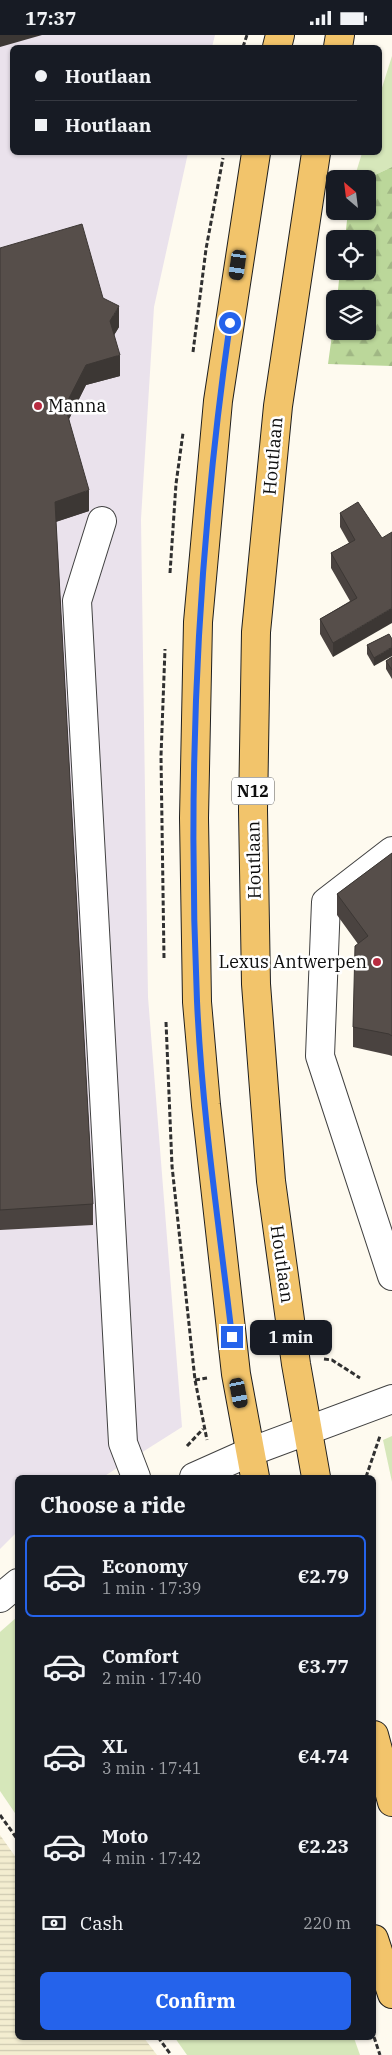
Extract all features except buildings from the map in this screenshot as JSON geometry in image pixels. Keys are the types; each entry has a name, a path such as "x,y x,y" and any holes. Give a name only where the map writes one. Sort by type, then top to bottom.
{"main road":[{"path":"252,1465 236,1374 206,1105 197,1003 194,818 198,622 218,401 256,155"},
{"name":"Houtlaan","path":"316,155 278,406 256,632 253,810 256,984 270,1181 296,1364 316,1475"},
{"path":"376,1742 392,1802"},
{"path":"376,1945 392,1994"}],"street":[{"path":"102,521 77,601 123,1443 135,1475"},
{"path":"392,851 326,902 320,1056 392,1276"},
{"path":"204,1475 252,1465 308,1430 392,1399"},
{"path":"0,1599 15,1586"}],"path":[{"path":"319,1359 332,1360 359,1378 367,1379"},
{"path":"367,1475 378,1438 383,1432"},
{"path":"0,1815 15,1836"},
{"path":"160,2040 171,2055"},
{"path":"375,2040 380,2055"}],"shaded area":[{"path":"0,35 215,35 212,45 10,45 10,155 188,155 154,307 141,519 148,997 182,1427 106,1475 15,1475 15,1534 0,1549"},
{"path":"0,1835 15,1856 15,2040 146,2040 157,2055 0,2055"}],"green space":[{"path":"392,56 392,167 376,174 376,170 357,170 361,155 382,155 382,88"},
{"path":"392,167 392,366 328,364 331,340 376,340 376,290 338,290 339,280 376,280 376,230 346,230 347,220 376,220 376,174"},
{"path":"392,1436 392,1482 383,1440"},
{"path":"15,1619 15,1813 0,1791 0,1632"},
{"path":"176,2040 355,2040 360,2055 187,2055"}],"place":[{"name":"Manna","path":"38,406"},
{"name":"Lexus Antwerpen","path":"377,962"}],"route":[{"path":"230,323 218,401 198,622 194,818 197,1003 206,1105 232,1337"}]}
